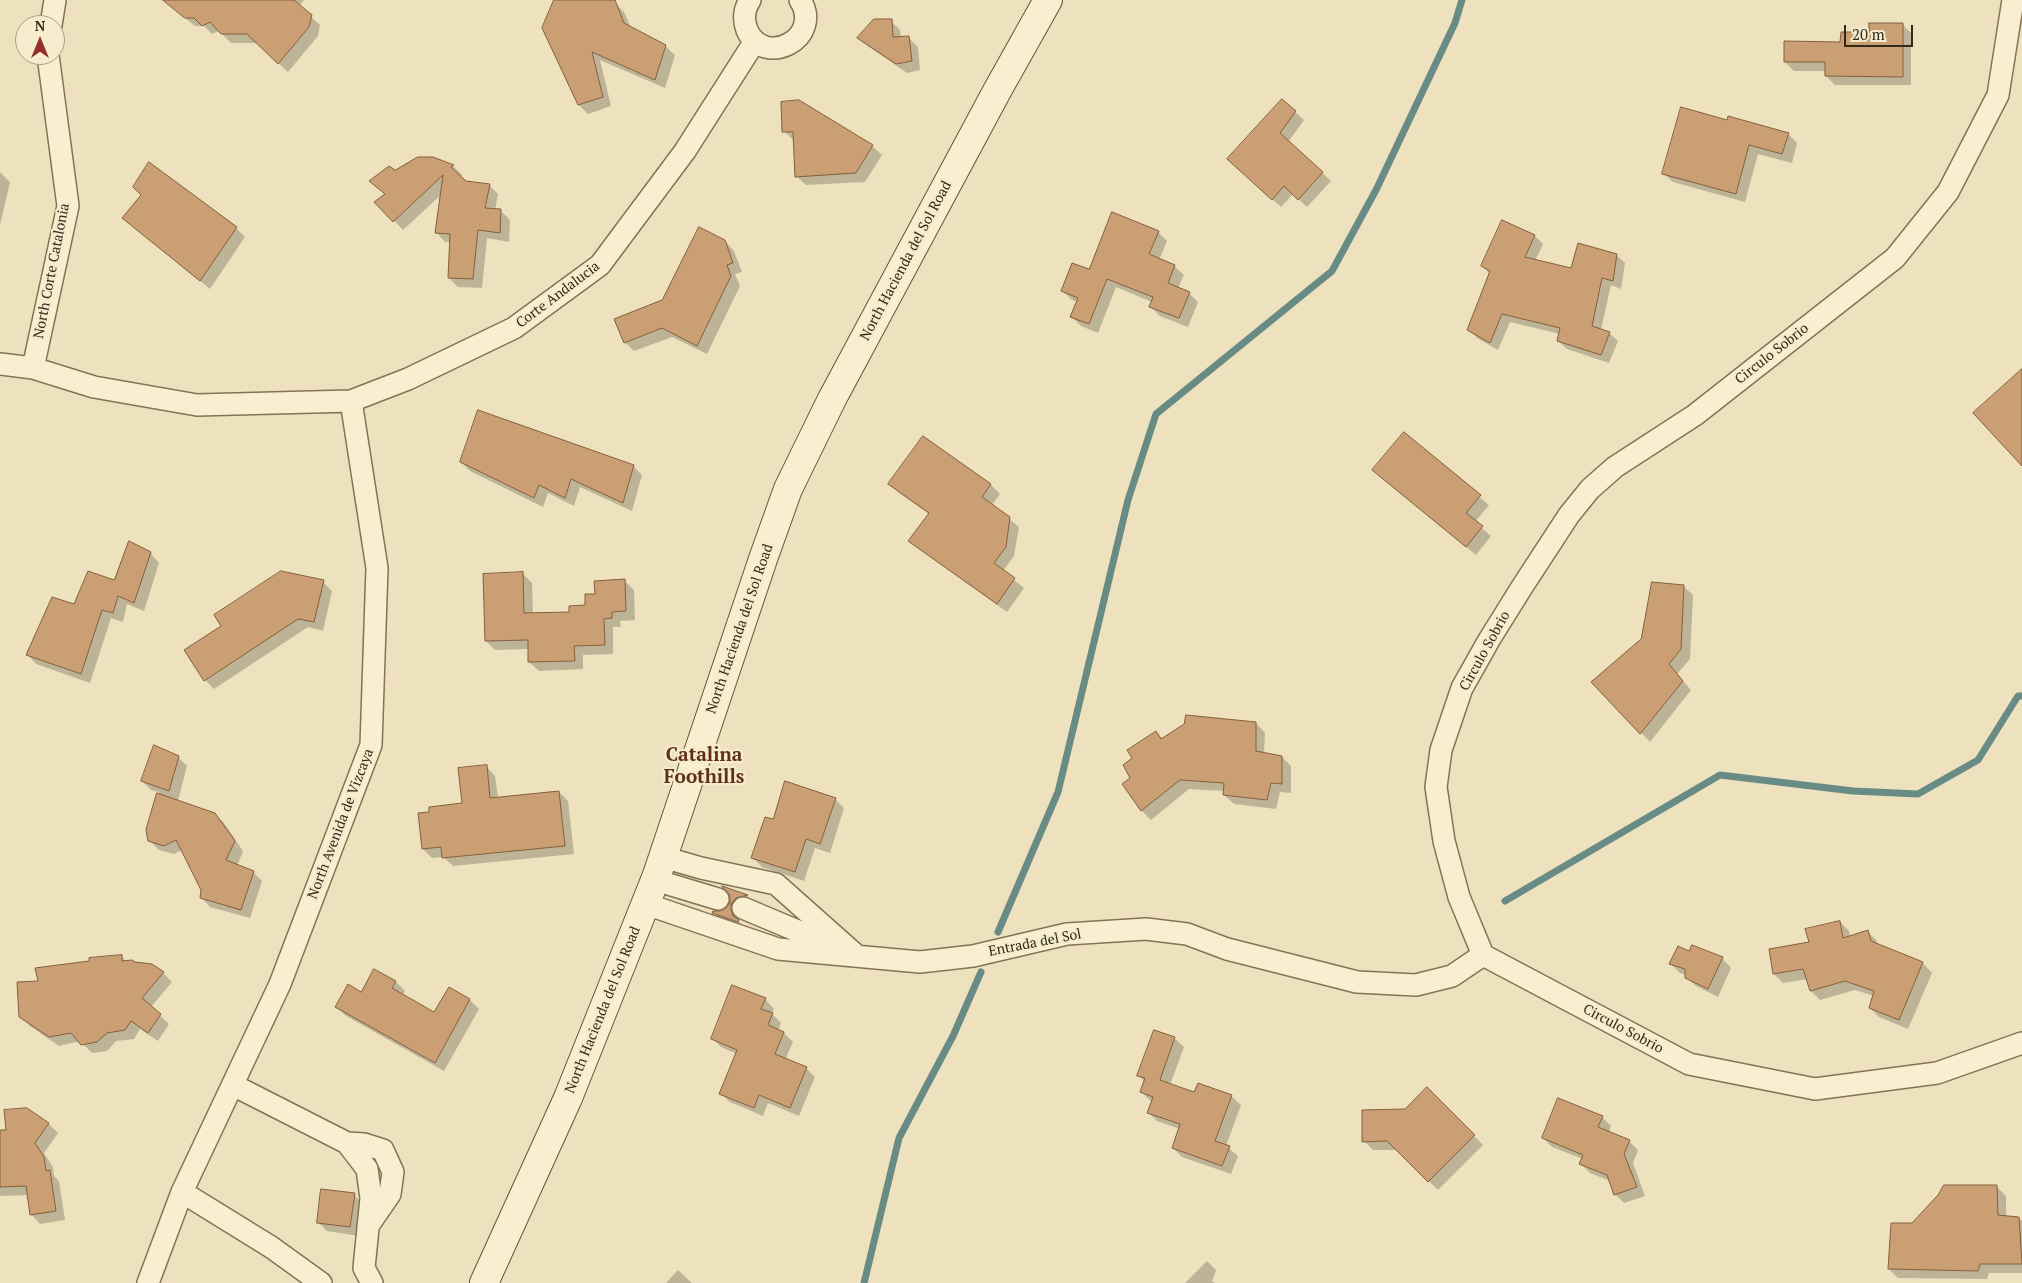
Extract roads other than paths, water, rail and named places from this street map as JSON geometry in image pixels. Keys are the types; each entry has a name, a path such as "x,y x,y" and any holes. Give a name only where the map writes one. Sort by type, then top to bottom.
{"street":[{"path":"53,15 55,0"},
{"path":"750,0 744,14 745,24 749,33 755,41 764,46 774,48 784,47 793,42 805,25 806,15 800,0"},
{"name":"North Hacienda del Sol Road","path":"484,1283 568,1098 655,880 788,488 832,399 997,91 1048,0"},
{"name":"Circulo Sobrio","path":"2013,0 1998,95 1948,192 1895,258 1694,415 1615,467 1590,488 1568,515 1489,640 1462,688 1441,750 1436,788 1444,841 1459,897 1483,955 1689,1064 1815,1089 1937,1073 2022,1043"},
{"name":"Corte Andalucia","path":"0,364 33,368 94,386 197,405 351,401 408,379 514,328 600,265 685,151 755,41"},
{"name":"North Corte Catalonia","path":"33,368 68,206 49,65"},
{"name":"North Avenida de Vizcaya","path":"148,1283 182,1192 280,984 371,745 377,568 351,401"},
{"path":"655,880 700,868 776,884 857,956"},
{"path":"655,880 718,899"},
{"name":"Entrada del Sol","path":"655,880 778,950 920,962 973,956 1067,934 1146,929 1187,934 1227,950 1357,982 1416,985 1452,976 1483,955"},
{"path":"743,908 857,956"},
{"path":"233,1084 347,1142 367,1169 371,1198 364,1268 372,1283"},
{"path":"182,1192 271,1247 321,1283"}],"waterway":[{"path":"998,932 1058,792 1128,500 1156,414 1332,271 1376,190 1455,23 1462,0"},
{"path":"1505,901 1720,775 1853,791 1918,794 1978,760 2018,696 2022,696"},
{"path":"864,1283 899,1138 953,1036 981,972"}],"district":[{"name":"Catalina Foothills","path":"704,767"}]}
